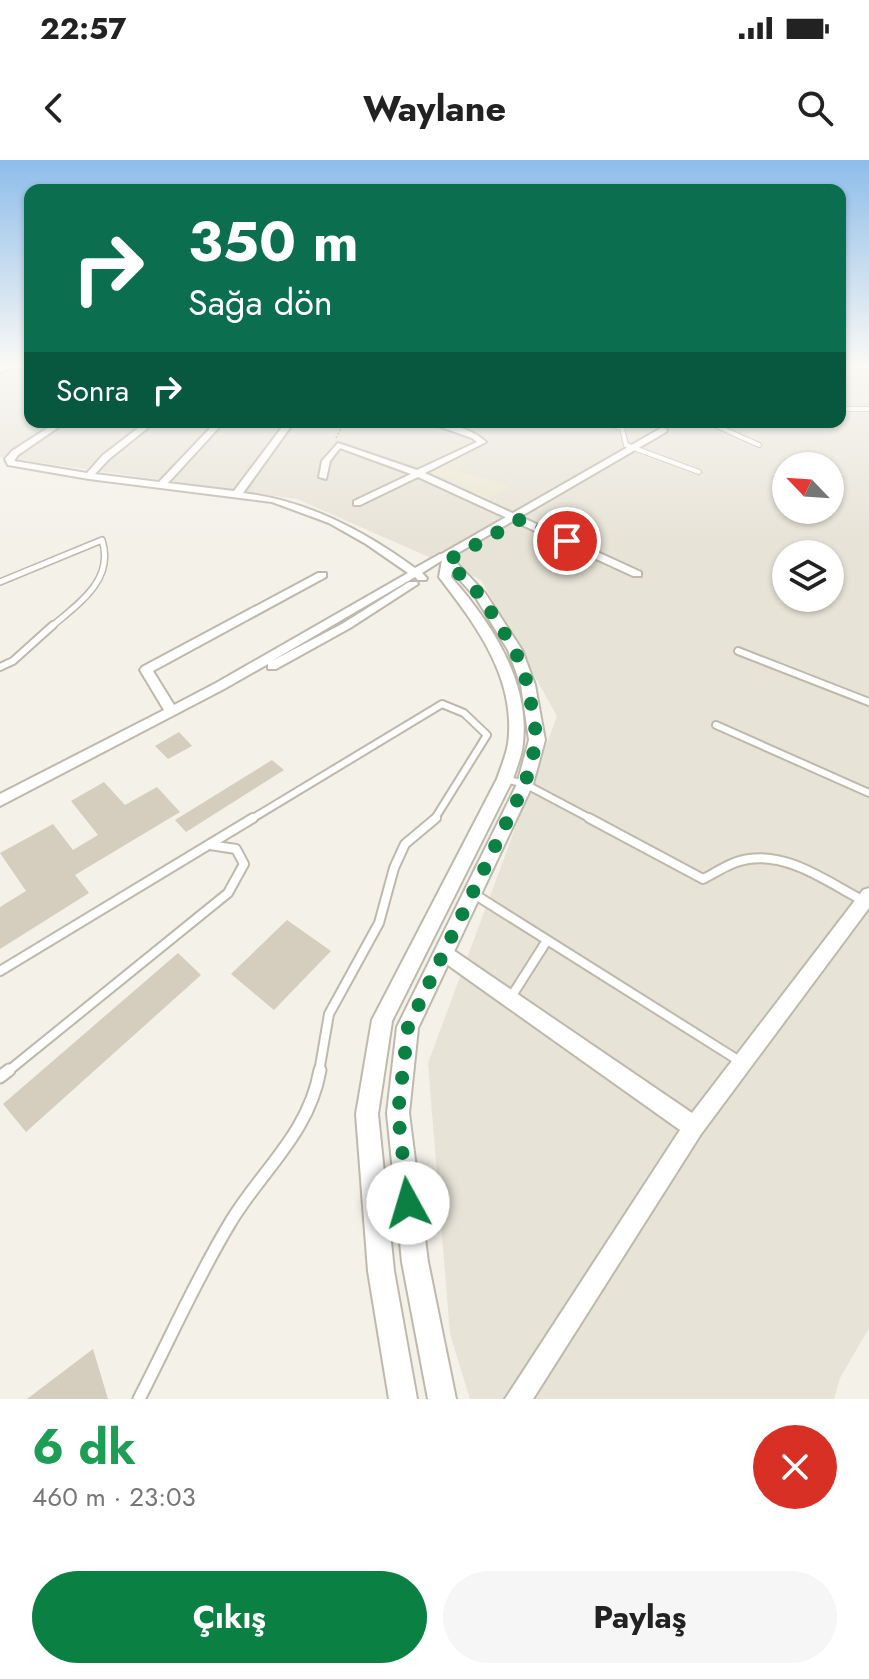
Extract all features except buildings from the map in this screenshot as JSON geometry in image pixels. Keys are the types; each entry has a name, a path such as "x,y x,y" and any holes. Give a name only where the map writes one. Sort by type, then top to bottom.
{"street":[{"path":"53,428 15,453 10,461 89,476 237,494 302,506 340,524 418,576"},
{"path":"89,476 106,457 143,428"},
{"path":"162,484 214,428"},
{"path":"237,494 286,428"},
{"path":"357,503 482,442 475,436 450,428"},
{"path":"0,801 189,702 207,702 346,626 446,559 660,439 665,428"},
{"path":"323,477 326,461 338,445 417,473 637,574"},
{"path":"403,1399 381,1271 367,1114 382,1020 505,779 517,738 511,691 498,652 467,600 445,577 446,559"},
{"path":"442,1399 415,1262 398,1113 408,1027 525,784 537,740 528,685 515,650 481,596 446,559"},
{"path":"171,711 146,670 322,575"},
{"path":"518,1399 694,1127 867,898"},
{"path":"444,953 694,1127"}],"lane":[{"path":"622,428 626,445 690,465 699,472"},
{"path":"721,428 759,445"},
{"path":"0,582 102,540 107,555 97,587 13,661 0,667"},
{"path":"738,651 869,702"},
{"path":"0,971 442,704 464,713 487,735 439,816 405,844 394,868 379,923 329,1014 318,1080 306,1111 278,1161 231,1221 139,1399"},
{"path":"716,725 869,793"},
{"path":"505,779 525,784 703,879 740,861 767,859 787,863 867,898"},
{"path":"0,1077 228,893 244,864 236,849 208,845"},
{"path":"472,893 742,1062"},
{"path":"510,999 546,942"}],"path":[{"path":"338,445 335,440 340,428"}],"shaded area":[{"path":"0,424 24,424 24,428 846,428 846,424 869,424 869,1328 840,1378 834,1399 470,1399 450,1334 428,1063 557,716 481,580 297,499 0,457"},
{"path":"455,458 467,463 455,470 511,486 484,501 470,495 473,491 442,476 434,480 422,475"}],"route":[{"path":"408,1203 398,1113 408,1027 525,784 537,740 528,685 515,650 481,596 447,561 521,519 567,541"}]}
